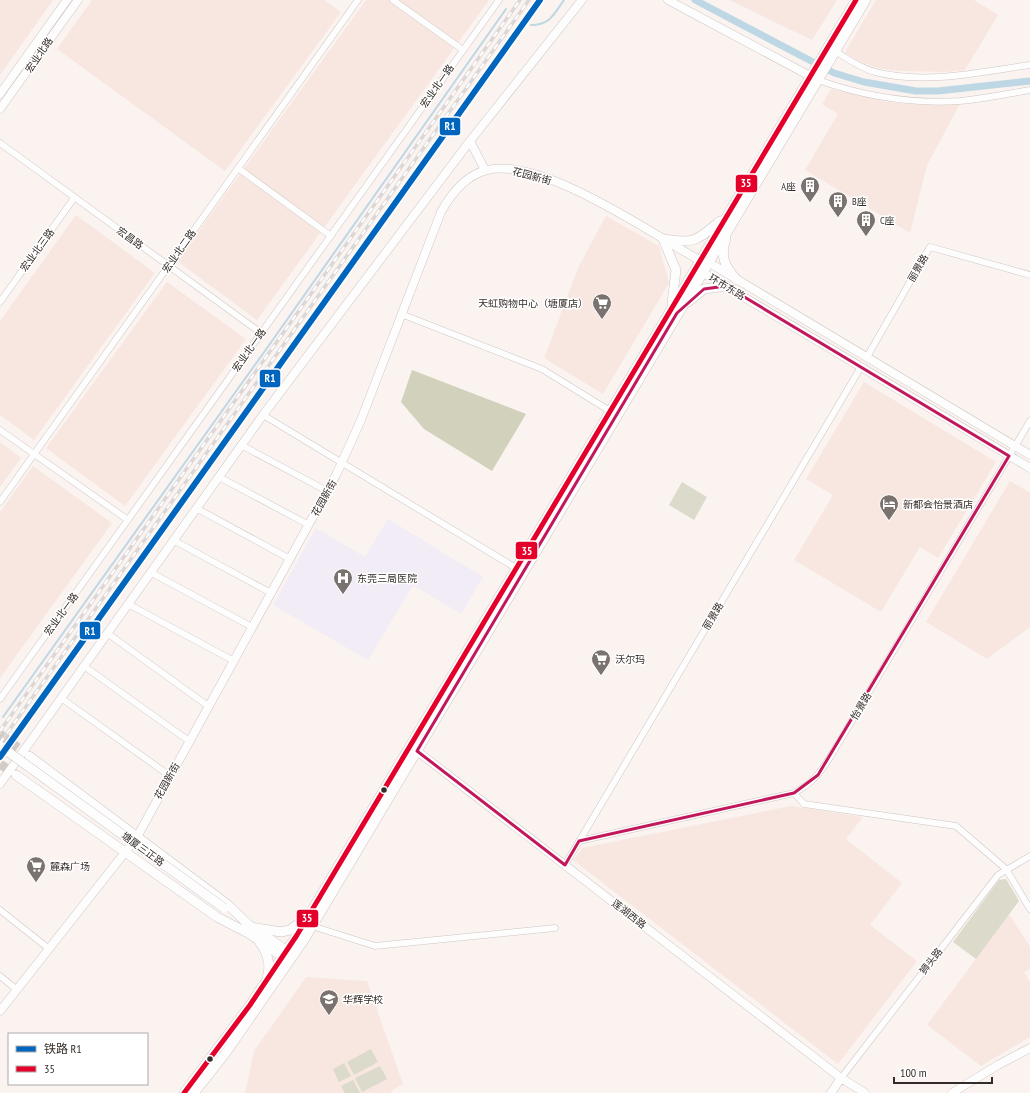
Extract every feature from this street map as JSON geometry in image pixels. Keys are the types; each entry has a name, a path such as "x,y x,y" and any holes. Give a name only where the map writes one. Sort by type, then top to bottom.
{"main road":[{"name":"宏业北路","path":"0,94 67,0"},
{"name":"宏业北路","path":"0,109 78,0"},
{"path":"0,784 263,415 470,142 582,0"},
{"path":"668,0 816,75"},
{"path":"830,53 856,0"},
{"path":"184,1093 285,954 610,411 674,310 816,75 866,0"},
{"path":"470,142 485,170"},
{"name":"花园新街","path":"0,1011 48,948 126,852 137,836 309,525 342,463 361,420 441,212 450,196 464,182 485,170 501,168 529,173 577,189 704,261"},
{"path":"674,310 676,270 663,239 691,242 729,220"},
{"path":"729,220 723,247 723,256 727,268 737,280"},
{"path":"194,1093 225,1054 279,977 312,926 417,751 674,310 702,272 704,261"},
{"name":"环市东路","path":"704,261 1030,455"},
{"name":"环市东路","path":"702,272 1030,468"},
{"path":"674,310 699,291 708,287 726,286"},
{"name":"塘厦三正路","path":"0,746 251,932 285,954"},
{"name":"莲湖西路","path":"417,751 841,1078 864,1093"},
{"name":"塘厦三正路","path":"0,753 222,910"},
{"path":"29,756 226,904 251,932 267,955 269,972 265,983"},
{"path":"16,775 217,917 251,932 281,932 290,930 300,924 311,912"},
{"path":"952,1093 998,1065 1030,1048"},
{"path":"835,1091 841,1078"}],"street":[{"name":"宏业北二路","path":"0,502 358,0"},
{"path":"393,0 463,50"},
{"name":"宏业北一路","path":"0,699 499,0"},
{"path":"830,53 876,72 899,75 946,76 1030,65"},
{"path":"816,75 852,91 924,101 960,101 1030,90"},
{"name":"宏昌路","path":"0,143 261,333"},
{"path":"238,168 331,236"},
{"name":"宏业北三路","path":"0,302 74,198"},
{"name":"丽景路","path":"867,357 930,248 1030,275"},
{"path":"401,314 542,369 610,411"},
{"name":"丽景路","path":"564,865 861,367"},
{"path":"263,415 516,568"},
{"name":"怡景路","path":"579,841 794,792 808,785 818,776 1030,421"},
{"path":"0,430 128,520"},
{"path":"241,445 327,491"},
{"path":"219,477 309,525"},
{"path":"196,508 290,559"},
{"path":"173,540 271,593"},
{"path":"150,572 252,627"},
{"path":"128,604 234,660"},
{"path":"107,633 208,706"},
{"path":"84,666 189,741"},
{"path":"61,698 170,776"},
{"path":"794,792 804,804 956,826 1006,869 1030,909"},
{"name":"狮头路","path":"841,1078 998,875 1030,856"},
{"path":"0,910 48,948"},
{"path":"312,926 375,946 555,928"},
{"path":"0,976 16,989"}],"highlighted area":[{"path":"726,286 1009,456 818,775 794,793 579,841 565,865 417,751 677,313 704,289"}],"shaded area":[{"path":"0,0 53,0 0,75"},
{"path":"92,0 324,0 341,12 225,171 57,49"},
{"path":"366,0 489,0 257,320 177,261"},
{"path":"729,0 837,0 812,40"},
{"path":"876,0 974,0 998,15 965,70 946,72 900,71 877,68 859,61 845,52"},
{"path":"831,89 886,102 924,105 960,104 927,165 910,233 805,170 838,114 822,104"},
{"path":"76,215 155,273 34,440 0,415 0,321"},
{"name":"天虹购物中心（塘厦店）","path":"606,216 659,246 669,283 603,394 544,358 579,266"},
{"path":"167,282 246,339 125,506 46,448"},
{"name":"新都会怡景酒店","path":"864,382 996,462 938,558 920,547 881,612 794,560 833,495 806,479"},
{"path":"0,442 21,458 0,487"},
{"path":"33,466 112,523 0,678 0,512"},
{"path":"1010,481 1030,493 1030,627 987,659 926,622"},
{"path":"682,482 707,497 694,520 669,505"},
{"name":"东莞三局医院","path":"388,519 483,577 461,614 413,585 368,660 273,605 316,528 365,557"},
{"path":"791,806 863,817 846,839 902,883 870,925 917,961 838,1064 573,860 582,848"},
{"path":"1006,879 1019,901 976,959 953,942 999,880"},
{"path":"1009,914 1030,947 1030,969 1024,972 1030,982 1030,1037 981,1066 927,1025"},
{"name":"华辉学校","path":"306,977 367,981 403,1084 392,1090 391,1093 245,1093 254,1051"},
{"path":"371,1049 378,1062 354,1075 347,1062"},
{"path":"344,1063 351,1076 339,1082 333,1069"},
{"path":"380,1066 387,1079 362,1092 355,1078"},
{"path":"353,1080 360,1093 345,1093 341,1086"}],"green space":[{"path":"412,370 526,414 492,471 424,429 401,402"}],"waterway":[{"path":"531,25 543,23 551,18 564,0"},
{"path":"695,0 834,73 864,82 916,91 938,91 1030,81"},
{"path":"3,717 272,341 506,9"}],"tunnel":[{"path":"0,734 29,756"},
{"path":"0,764 15,774"}],"railway":[{"path":"0,731 520,0"},
{"path":"0,743 529,0"}],"rail line":[{"name":"R1","path":"0,757 540,0"}],"transit line":[{"name":"35","path":"184,1093 250,1005 297,935 856,0"}],"place":[{"name":"A座","path":"810,203"},
{"name":"B座","path":"838,218"},
{"name":"C座","path":"866,237"},
{"name":"天虹购物中心（塘厦店）","path":"602,320"},
{"name":"新都会怡景酒店","path":"889,521"},
{"name":"东莞三局医院","path":"343,595"},
{"name":"沃尔玛","path":"601,676"},
{"name":"麓森广场","path":"36,883"},
{"name":"华辉学校","path":"329,1016"}]}
